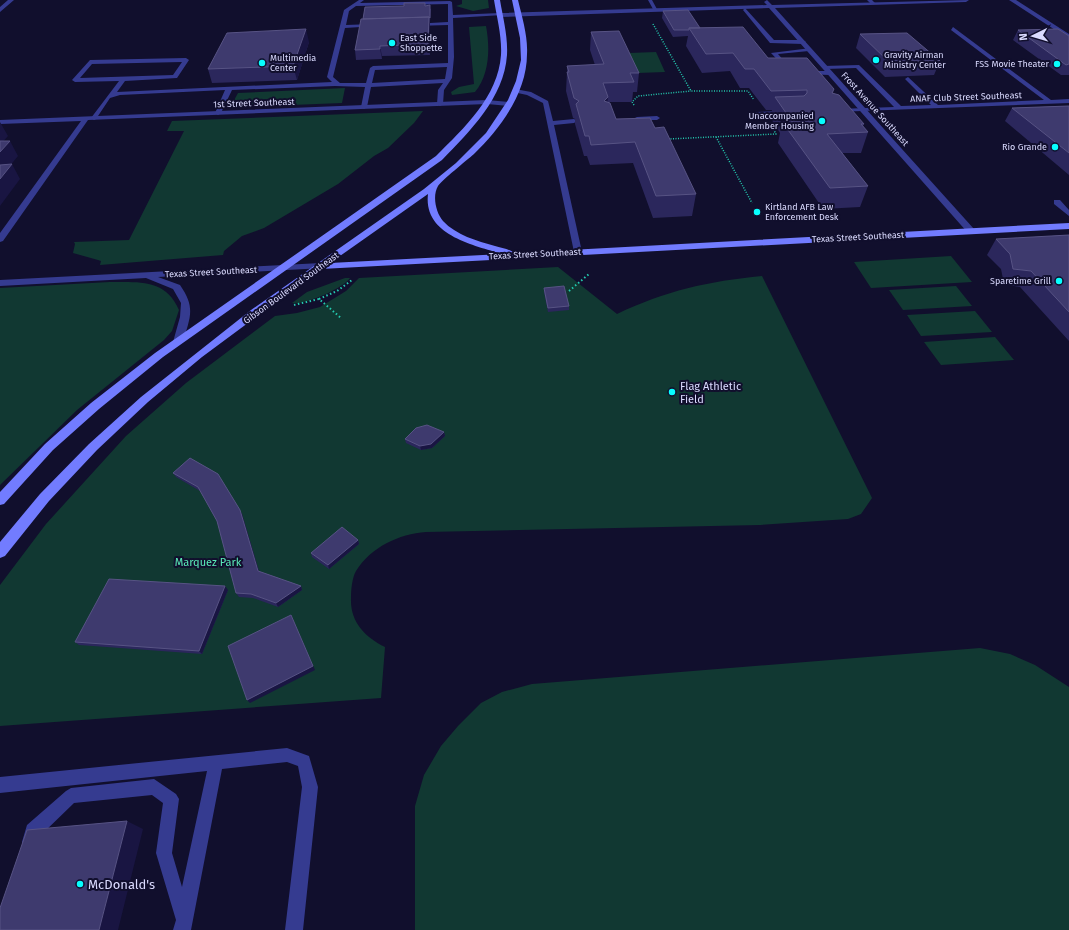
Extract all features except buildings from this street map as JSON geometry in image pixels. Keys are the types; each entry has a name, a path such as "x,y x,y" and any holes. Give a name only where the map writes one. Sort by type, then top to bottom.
{"main road":[{"name":"Gibson Boulevard Southeast","path":"0,500 50,447 95,406 178,342 438,158 472,123 487,102 501,70 504,56 497,0"},
{"name":"Gibson Boulevard Southeast","path":"0,552 48,494 98,441 145,398 191,360 434,185 454,168 489,133 509,104 521,75 524,59 524,46 515,0"},
{"path":"434,185 432,195 433,212 443,226 462,237 516,256"},
{"name":"Texas Street Southeast","path":"321,266 1069,226"}],"street":[{"path":"0,10 11,0"},
{"name":"Frost Avenue Southeast","path":"765,0 971,231"},
{"path":"500,15 966,0"},
{"path":"1012,0 1069,37"},
{"name":"1st Street Southeast","path":"0,122 487,102 509,104"},
{"path":"0,239 90,119"},
{"name":"Texas Street Southeast","path":"0,283 321,266"},
{"path":"144,275 177,287 183,297 186,303 185,317 178,342"}],"lane":[{"path":"336,84 330,76 347,10 362,0"},
{"path":"650,0 656,10"},
{"path":"354,5 450,1 449,78 441,90 440,104"},
{"path":"745,10 772,42 803,42"},
{"path":"412,24 500,15"},
{"path":"342,27 381,26"},
{"path":"953,29 1050,102"},
{"path":"792,74 774,53 809,49"},
{"path":"186,60 175,77 123,78 75,80 90,62 186,60"},
{"path":"364,108 373,68 450,65"},
{"path":"825,67 857,66 899,108"},
{"path":"799,73 830,73"},
{"path":"90,119 112,94 123,78"},
{"path":"908,79 937,107"},
{"path":"112,94 336,84 368,85 446,82"},
{"path":"218,113 229,89"},
{"path":"515,91 529,93 546,102 578,252"},
{"name":"ANAF Club Street Southeast","path":"830,111 1069,101"},
{"path":"759,114 791,112"},
{"path":"628,119 657,118"},
{"path":"551,123 574,121"},
{"path":"1057,202 1069,214"},
{"path":"0,785 287,755 304,762 310,786 294,930"},
{"path":"183,925 216,762"},
{"path":"24,860 33,831 71,796 154,787 171,799 164,853 183,925"}],"path":[{"path":"651,20 691,91"},
{"path":"641,119 632,102 638,96 691,91 748,91 759,114 776,134 661,140"},
{"path":"716,137 752,203"},
{"path":"570,291 589,274"},
{"path":"291,305 306,304 319,299 352,281 353,276"},
{"path":"319,299 342,318"}],"green space":[{"path":"462,0 488,0 489,8 473,11 456,6 462,4"},
{"path":"486,26 488,60 484,77 475,92 452,95 451,92 459,87 474,84 469,27"},
{"path":"656,52 665,72 637,73 629,53"},
{"path":"345,88 342,103 244,107 235,107 232,104 238,93"},
{"path":"423,111 414,123 388,148 374,156 338,184 264,228 242,236 224,251 223,255 100,265 101,261 73,253 74,242 129,240 184,131 167,131 172,121"},
{"path":"951,256 972,282 871,288 854,262"},
{"name":"Marquez Park","path":"558,267 617,314 652,299 688,288 705,284 762,276 872,498 861,514 848,519 760,525 416,533 386,543 369,555 356,571 352,584 351,607 356,621 365,633 385,647 381,698 0,726 0,585 46,524 126,436 186,383 275,316 297,313 320,307 346,291 359,278"},
{"path":"345,278 350,278 340,287 332,291 305,302 292,303 307,292"},
{"path":"110,282 150,284 167,293 179,310 172,331 164,340 77,410 0,485 0,288"},
{"path":"956,286 972,306 903,310 889,290"},
{"path":"975,311 992,332 921,336 907,315"},
{"path":"995,337 1014,360 941,365 924,342"},
{"path":"980,648 1010,654 1035,665 1069,687 1069,930 415,930 415,806 424,775 441,746 458,726 481,703 502,692 532,684"}],"place":[{"name":"East Side Shoppette","path":"392,43"},
{"name":"Gravity Airman Ministry Center","path":"876,60"},
{"name":"Multimedia Center","path":"262,63"},
{"name":"FSS Movie Theater","path":"1057,64"},
{"name":"Unaccompanied Member Housing","path":"822,121"},
{"name":"Rio Grande","path":"1055,147"},
{"name":"Kirtland AFB Law Enforcement Desk","path":"757,212"},
{"name":"Sparetime Grill","path":"1059,281"},
{"name":"Flag Athletic Field","path":"672,392"},
{"name":"McDonald's","path":"80,884"}]}
